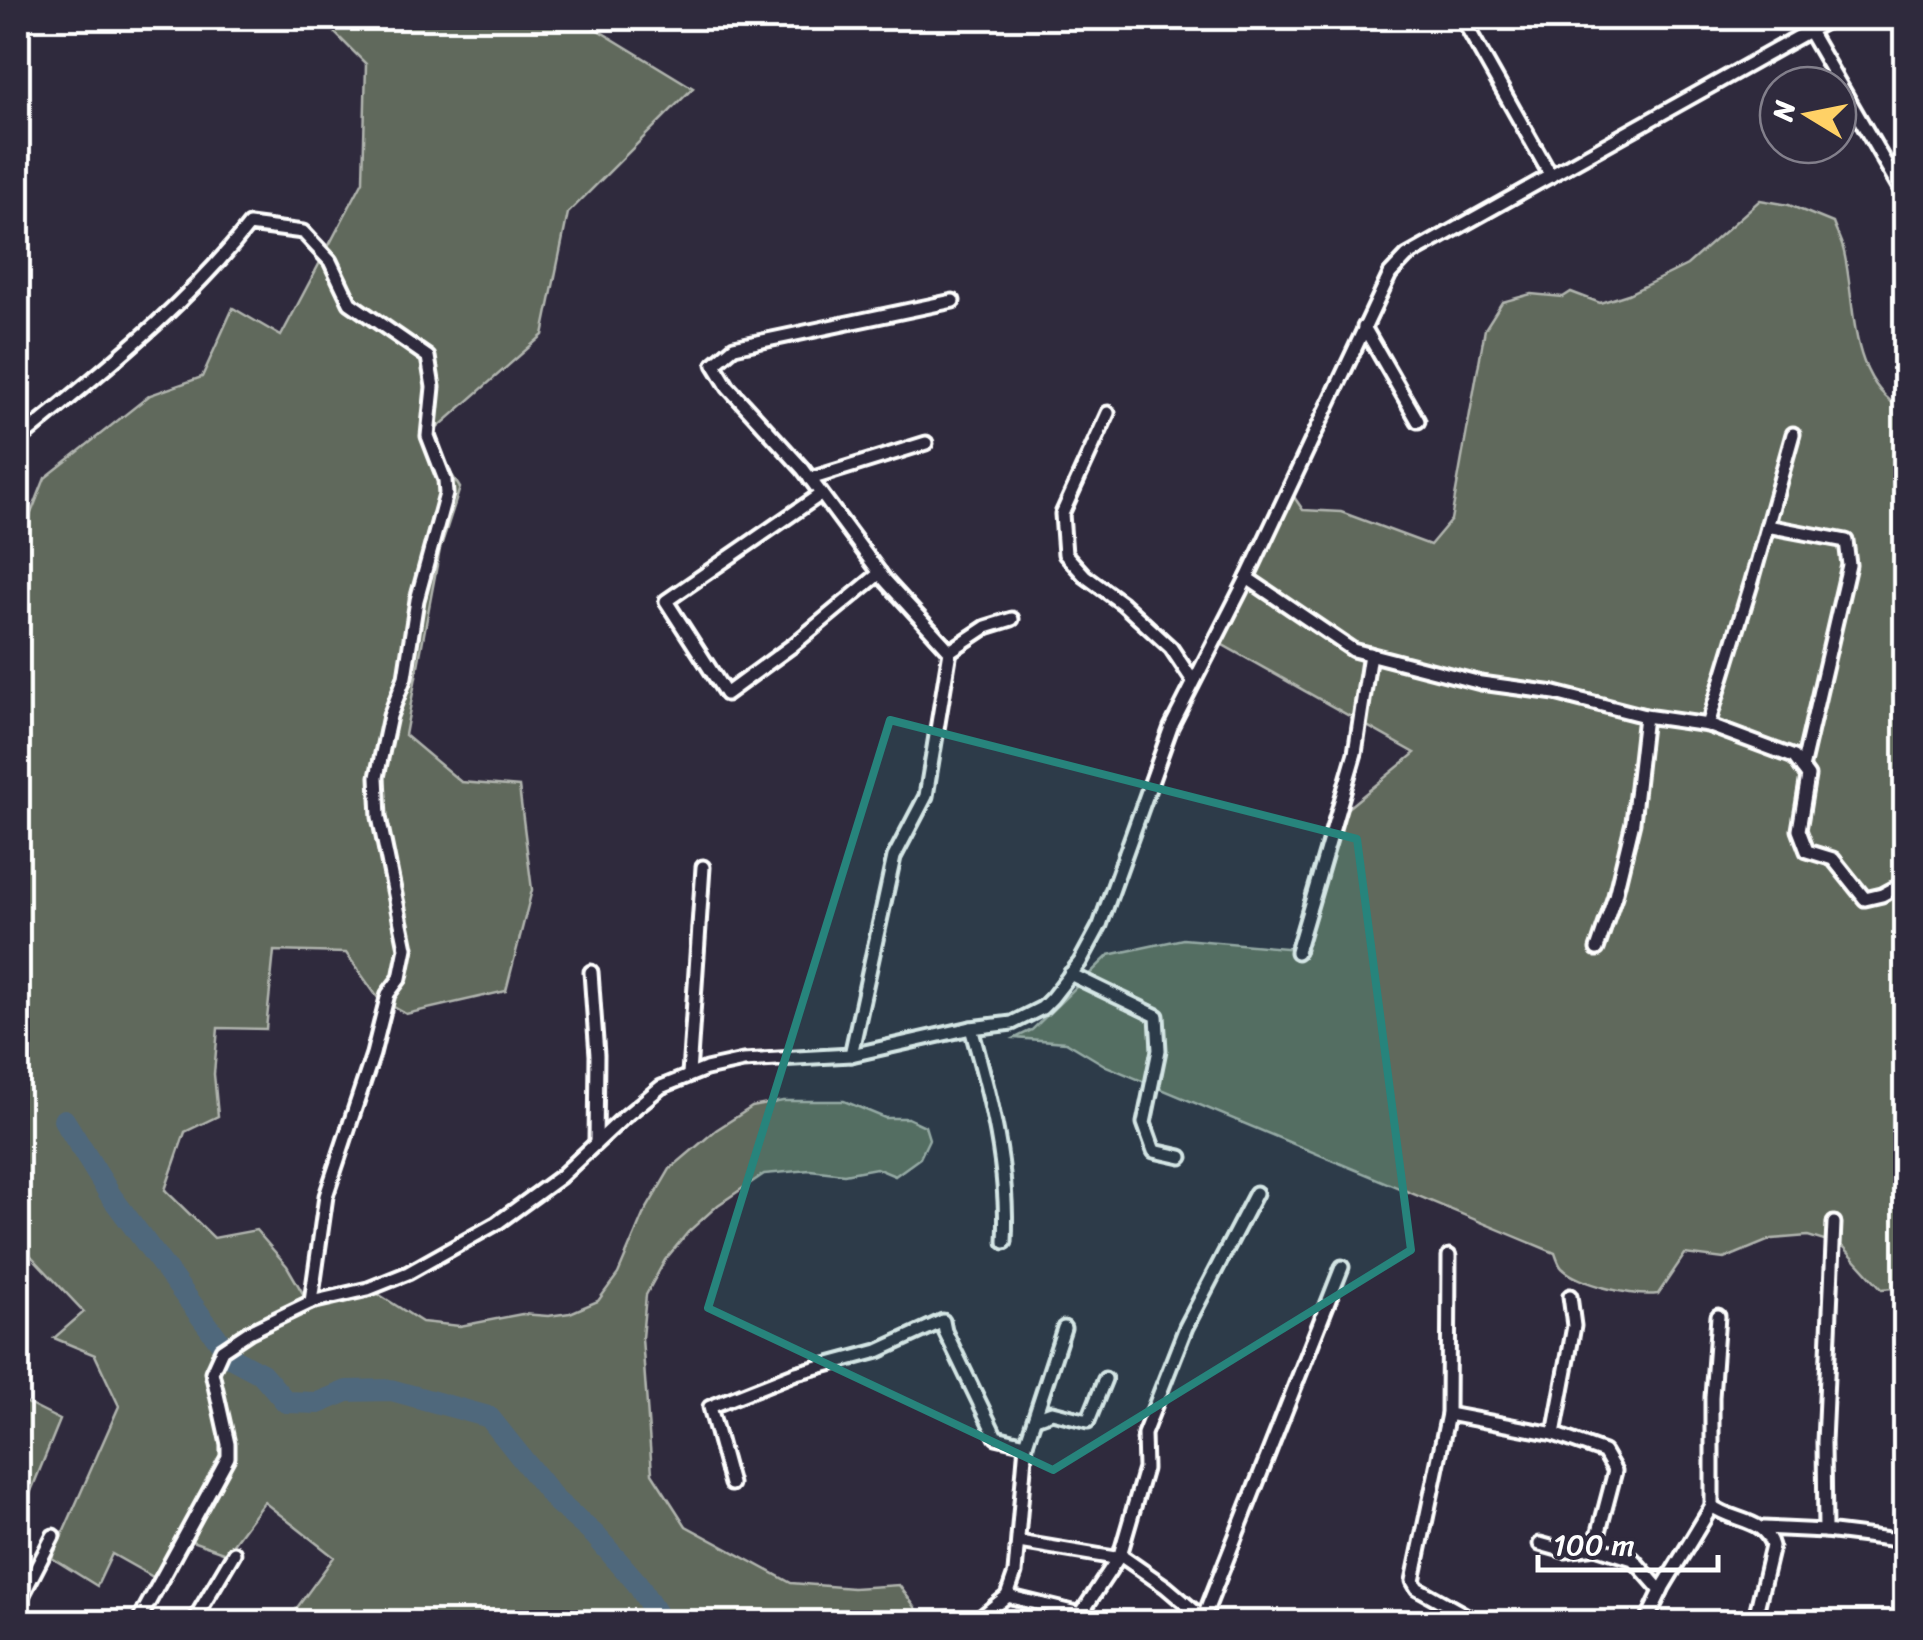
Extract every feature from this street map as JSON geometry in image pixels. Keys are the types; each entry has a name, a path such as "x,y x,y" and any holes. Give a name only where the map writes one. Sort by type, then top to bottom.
{"street":[{"path":"1808,32 1814,18"},
{"path":"138,1622 228,1456 212,1372 222,1350 311,1302 368,1288 447,1252 521,1208 644,1099 690,1074 743,1061 852,1054 970,1028 1012,1023 1042,1008 1063,987 1100,925 1171,727 1390,274 1408,256 1832,18"},
{"path":"1463,20 1551,176"},
{"path":"1808,32 1906,200"},
{"path":"18,441 129,348 230,250 249,225 302,232 330,261 350,303 428,357 433,387 428,436 445,480 446,494 417,600 405,677 390,716 377,778 379,817 406,948 400,978 388,994 373,1054 326,1196 311,1302"},
{"path":"950,651 880,573 810,479 728,388 714,364 734,347 953,301"},
{"path":"1364,327 1418,422"},
{"path":"1108,413 1062,514 1065,554 1085,576 1171,648 1194,681"},
{"path":"1708,726 1792,434"},
{"path":"810,479 926,443"},
{"path":"821,494 666,601 726,694 880,573"},
{"path":"1768,526 1846,542 1848,553 1849,565 1802,768"},
{"path":"1246,578 1353,650 1481,682 1555,693 1645,716 1708,726 1794,757 1808,776 1799,830 1807,851 1832,859 1865,899 1906,882"},
{"path":"852,1054 894,858 926,796 950,651 986,627 1012,620"},
{"path":"1297,952 1356,753 1370,654"},
{"path":"1597,949 1633,822 1645,716"},
{"path":"690,1074 703,867"},
{"path":"591,972 598,1055 596,1143"},
{"path":"1070,974 1156,1016 1159,1050 1144,1124 1154,1152 1181,1157"},
{"path":"970,1028 986,1082 1007,1183 1006,1242"},
{"path":"1007,1596 1081,1614 1120,1555 1142,1482 1144,1434 1186,1326 1256,1193"},
{"path":"1825,1531 1824,1442 1834,1223"},
{"path":"1449,1256 1448,1414 1413,1581 1417,1588 1478,1622"},
{"path":"1120,1555 1205,1621 1342,1268"},
{"path":"1554,1434 1574,1326 1570,1296"},
{"path":"1646,1622 1712,1506 1712,1397 1718,1316"},
{"path":"731,1484 710,1407 796,1373 878,1351 944,1321 945,1331 996,1438 1026,1444"},
{"path":"975,1622 1007,1596 1015,1573 1026,1444 1064,1328"},
{"path":"1034,1418 1052,1412 1088,1421 1105,1379"},
{"path":"1448,1414 1554,1434 1604,1452 1615,1471 1595,1547"},
{"path":"1712,1506 1763,1528 1906,1541"},
{"path":"1754,1622 1772,1546 1763,1528"},
{"path":"18,1604 53,1536"},
{"path":"1019,1542 1115,1558 1120,1555"},
{"path":"1540,1544 1565,1551 1595,1547 1632,1560 1661,1591"},
{"path":"193,1622 234,1553"}],"highlighted area":[{"path":"890,720 1357,839 1411,1250 1053,1470 708,1308"}],"green space":[{"path":"320,18 578,18 693,88 568,213 543,335 428,436 460,488 440,549 405,735 461,782 519,787 532,890 506,991 406,1014 378,998 346,953 274,951 266,1029 218,1028 214,1074 218,1116 185,1132 165,1190 214,1238 256,1230 287,1266 312,1309 375,1292 422,1322 460,1326 522,1314 570,1313 598,1301 618,1274 643,1215 670,1169 716,1130 752,1107 783,1101 844,1101 885,1118 908,1118 925,1126 929,1139 920,1158 895,1176 876,1168 844,1174 810,1170 764,1174 718,1205 665,1260 646,1295 642,1338 652,1473 686,1526 791,1583 853,1588 899,1585 926,1622 373,1622 360,1615 350,1622 309,1622 296,1609 334,1557 264,1502 226,1553 186,1539 162,1582 112,1554 97,1586 52,1558 119,1406 95,1355 54,1338 84,1312 18,1242 18,535 24,531 45,478 150,395 202,377 233,308 281,336 363,181 366,64"},
{"path":"1760,200 1789,205 1833,223 1844,252 1864,361 1886,397 1905,411 1905,1287 1882,1289 1844,1247 1808,1236 1772,1239 1724,1259 1685,1254 1658,1294 1608,1288 1570,1274 1561,1267 1555,1253 1106,1066 1066,1042 1015,1038 1032,1030 1109,955 1183,939 1297,949 1333,820 1415,753 1214,640 1292,494 1303,510 1341,512 1430,545 1451,520 1485,329 1502,302 1531,294 1563,297 1571,292 1600,303 1628,294 1687,265"},
{"path":"18,1399 60,1420 18,1523"}],"waterway":[{"path":"64,1120 111,1196 232,1358 262,1374 286,1402 318,1403 347,1391 391,1390 489,1417 556,1501 595,1535 637,1583 661,1622"}]}
